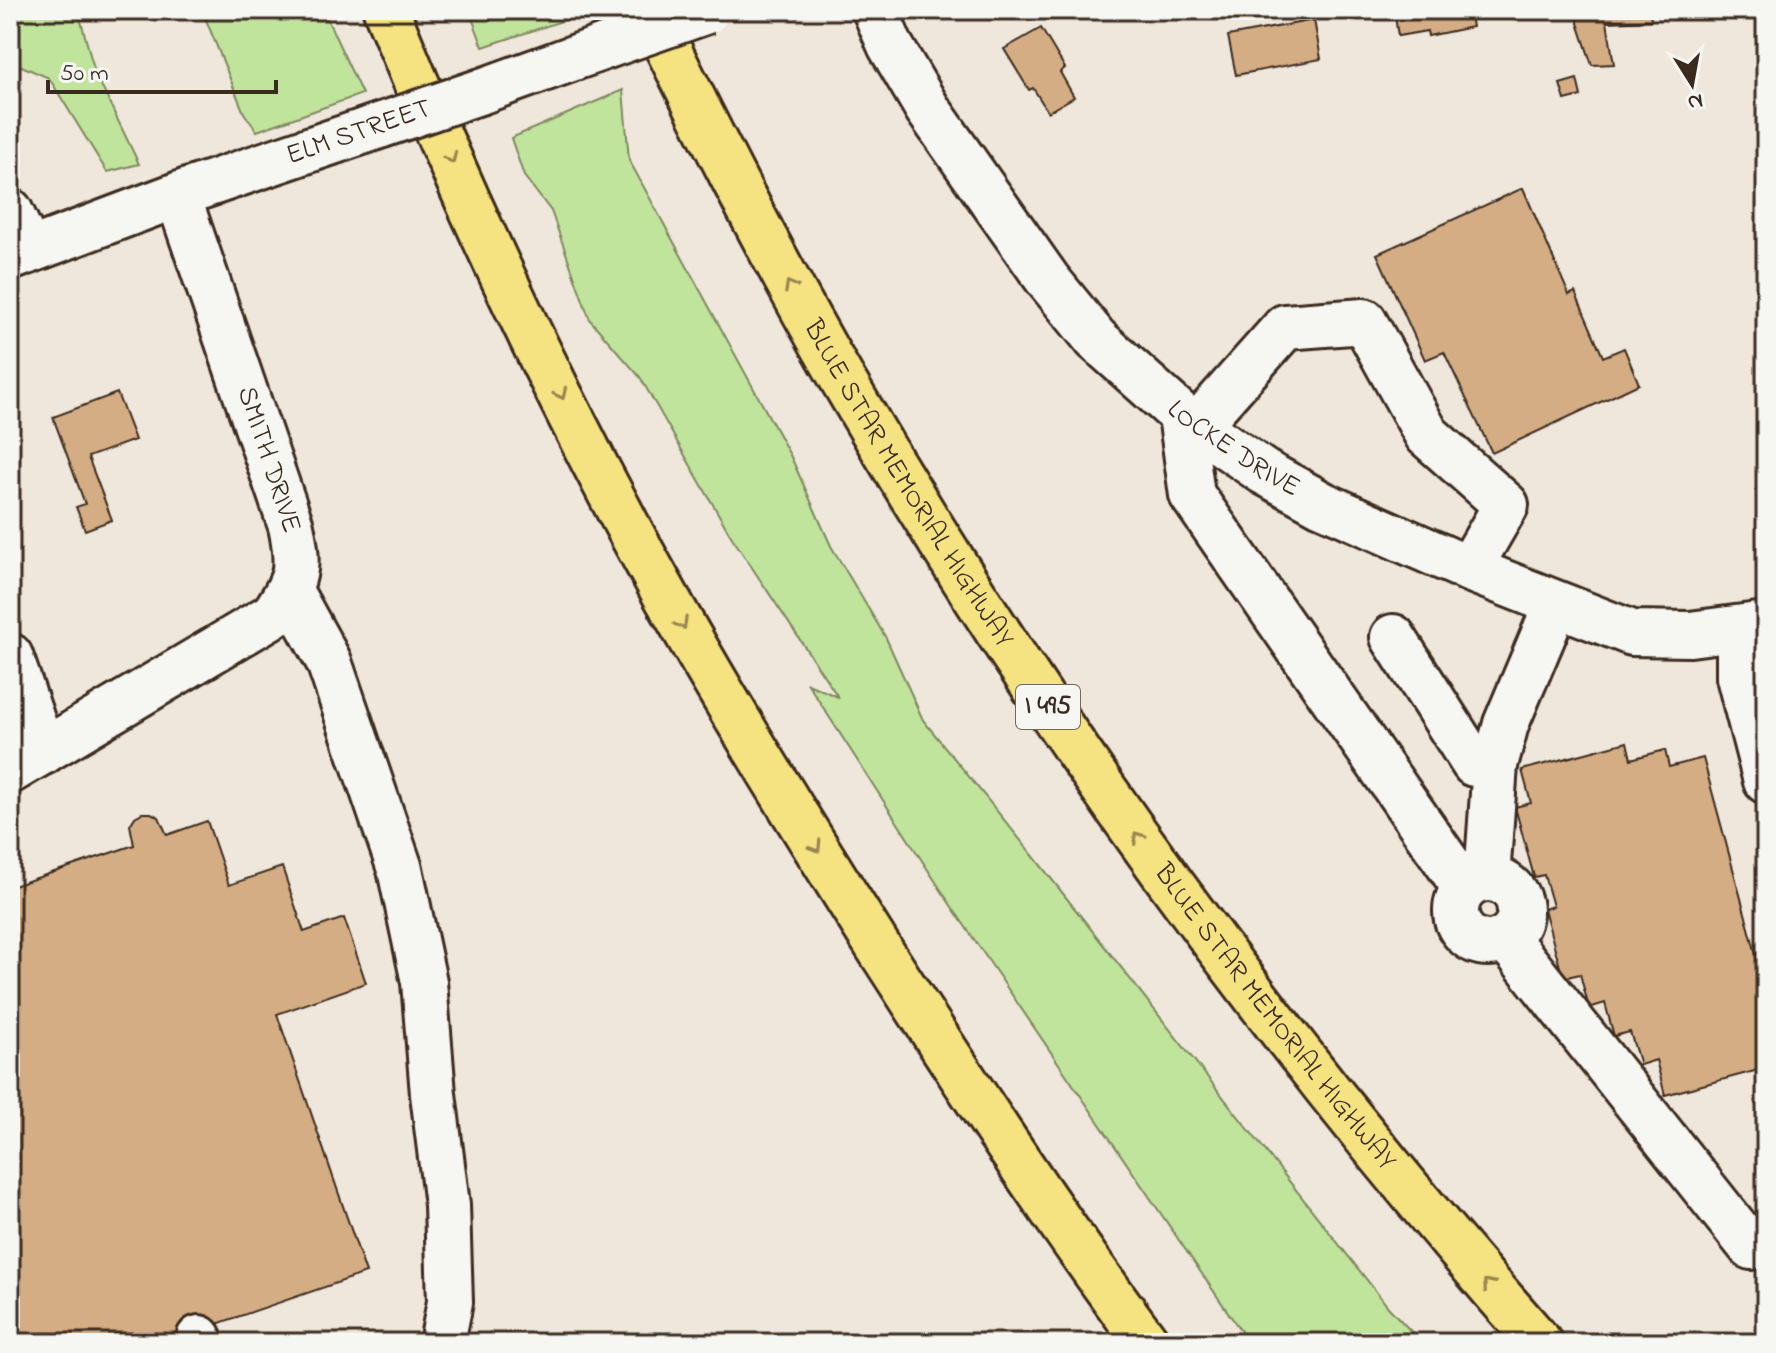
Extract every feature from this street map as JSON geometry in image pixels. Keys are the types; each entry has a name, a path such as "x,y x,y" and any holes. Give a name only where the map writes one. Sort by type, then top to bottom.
{"highway":[{"path":"386,10 476,216 541,352 636,542 697,651 942,1047 1036,1187 1147,1343"},
{"name":"BLUE STAR MEMORIAL HIGHWAY","path":"649,10 736,185 844,381 1045,704 1185,903 1276,1025 1380,1156 1540,1343"}],"street":[{"name":"ELM STREET","path":"20,255 178,196 708,10"},
{"name":"LOCKE DRIVE","path":"875,10 890,45 927,108 1048,280 1096,339 1189,420 1264,472 1322,504 1469,569 1632,633 1690,634 1753,626"},
{"name":"SMITH DRIVE","path":"178,196 291,526 298,557 290,591"},
{"path":"10,211 20,255"},
{"path":"1469,569 1506,505 1427,435 1364,321 1285,327 1189,420 1192,495 1476,883"},
{"path":"10,656 27,762 273,615 290,591 329,662 400,869 424,982 433,1094 447,1205 450,1302 442,1343"},
{"path":"1476,883 1495,765 1506,724 1556,605"},
{"path":"1753,626 1739,677 1766,781"},
{"path":"1393,637 1474,764 1495,765"},
{"path":"1476,883 1501,881 1511,888 1520,908 1519,919 1506,938 1751,1247 1766,1235"}],"green space":[{"path":"10,10 78,10 95,73 139,164 107,172 49,78 10,61"},
{"path":"202,10 323,10 362,94 257,131 244,113"},
{"path":"469,10 580,10 583,14 483,47"},
{"path":"623,90 629,160 791,457 831,546 886,638 923,720 1389,1308 1422,1343 1249,1343 950,904 808,684 838,697 731,536 640,377 590,320 551,211 524,176 511,138"}],"building":[{"path":"1394,10 1469,10 1472,27 1428,36 1427,31 1398,36"},
{"path":"1578,10 1650,10 1651,20 1607,22 1614,64 1592,65 1578,23"},
{"path":"1314,20 1321,59 1236,75 1228,36"},
{"path":"1041,28 1065,68 1060,72 1074,97 1048,112 1033,88 1029,90 1004,49"},
{"path":"1577,79 1581,96 1565,100 1560,84"},
{"path":"1523,188 1569,295 1575,292 1603,357 1624,348 1639,384 1492,453 1444,352 1425,360 1377,254"},
{"path":"117,393 135,440 88,457 112,520 85,530 76,507 85,504 53,417"},
{"path":"1627,742 1631,759 1665,750 1669,767 1703,758 1766,991 1766,1068 1665,1095 1656,1060 1640,1065 1630,1032 1614,1036 1605,1003 1589,1008 1580,974 1563,978 1544,909 1553,906 1544,875 1534,877 1515,807 1531,803 1522,770"},
{"path":"142,813 159,817 167,835 207,821 229,885 282,867 304,932 344,918 366,983 277,1014 366,1273 161,1343 10,1343 10,887 134,845 130,825"}]}
